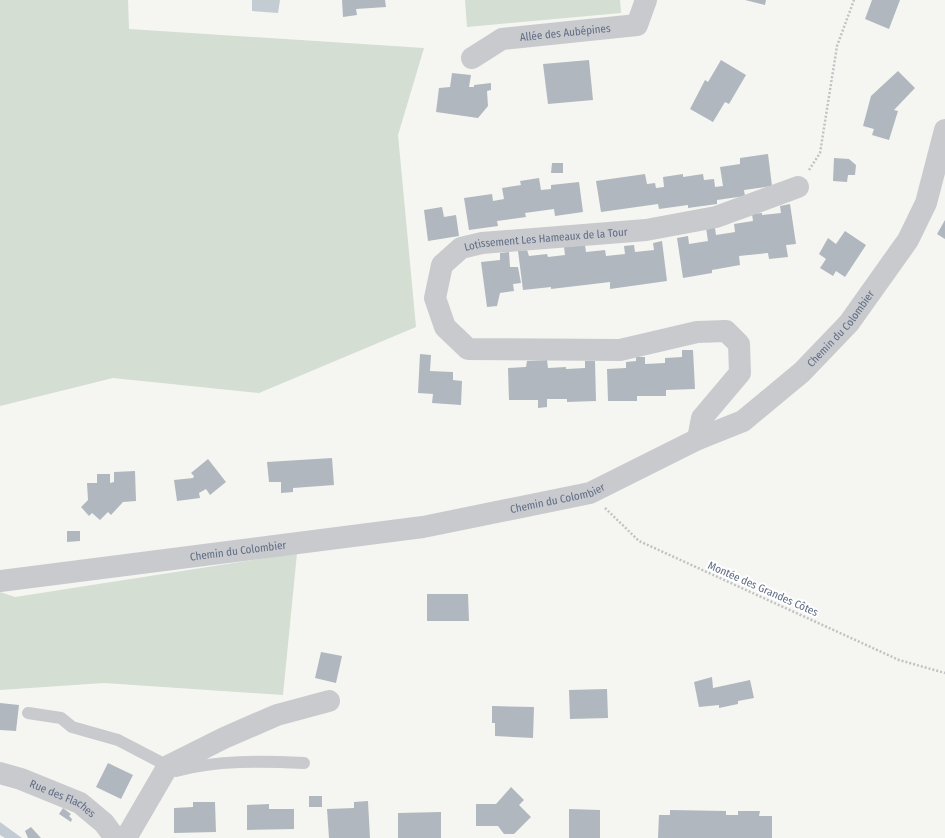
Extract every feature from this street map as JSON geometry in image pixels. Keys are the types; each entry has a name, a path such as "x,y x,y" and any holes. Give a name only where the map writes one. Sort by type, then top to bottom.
{"street":[{"name":"Allée des Aubépines","path":"472,58 502,40 637,25 646,0"},
{"name":"Chemin du Colombier","path":"0,580 423,527 590,493 698,439 742,421 802,372 849,323 908,240 926,203 945,130"},
{"name":"Lotissement Les Hameaux de la Tour","path":"698,439 702,418 740,373 739,344 726,331 697,332 620,350 468,349 444,327 435,298 442,265 461,248 482,243 646,230 716,217 798,187"},
{"path":"126,838 163,774 224,738 277,714 329,701"},
{"name":"Rue des Flaches","path":"0,773 21,779 80,803 104,823 115,838"}],"lane":[{"path":"28,713 61,718 72,727 118,740 163,774 189,767 265,761 304,763"}],"path":[{"path":"798,187 820,153 837,46 854,0"},
{"name":"Montée des Grandes Côtes","path":"590,493 639,541 899,660 945,673"}],"shaded area":[{"path":"0,0 128,0 129,29 424,48 398,135 416,327 259,393 113,378 0,406"},
{"path":"252,0 280,0 278,13 252,11"},
{"path":"465,0 620,0 621,13 467,27"},
{"path":"297,553 283,695 104,683 0,690 0,592 15,597"},
{"path":"0,822 22,838 5,838 0,835"}],"building":[{"path":"342,0 385,0 386,7 356,9 357,15 343,17"},
{"path":"745,0 766,0 765,5"},
{"path":"872,0 900,0 889,29 865,19"},
{"path":"589,60 593,100 548,104 543,64"},
{"path":"721,60 746,75 729,104 725,102 713,122 690,109 705,80 708,82"},
{"path":"898,71 915,88 894,110 898,111 889,140 872,135 874,129 863,126 871,96"},
{"path":"452,73 471,75 469,87 491,83 491,90 487,91 488,106 478,118 436,112 439,88 450,87"},
{"path":"768,154 772,186 744,190 745,196 717,200 717,204 688,208 688,205 659,209 658,204 601,212 596,181 645,174 647,184 655,183 656,188 664,187 663,177 683,174 683,177 703,174 704,180 714,179 715,187 723,186 720,167 740,164 740,158"},
{"path":"834,158 849,159 856,165 855,175 848,175 847,182 833,181"},
{"path":"552,163 563,163 563,173 551,173"},
{"path":"539,178 541,190 551,189 551,185 579,182 583,212 555,216 554,209 525,213 526,217 497,221 498,226 469,230 464,198 492,194 493,201 504,199 502,188 521,185 520,181"},
{"path":"790,204 796,244 786,245 788,257 769,259 768,253 739,256 740,265 712,270 712,273 683,278 677,238 688,236 689,244 708,241 706,228 715,228 716,235 735,232 734,224 753,221 752,214 762,213 762,215 781,213 780,206"},
{"path":"442,207 444,217 456,215 459,236 428,241 424,210"},
{"path":"945,220 945,239 937,234"},
{"path":"845,231 866,245 845,277 836,271 833,276 820,268 826,259 819,254 828,238 836,244"},
{"path":"662,241 667,281 610,289 610,282 551,289 551,287 523,290 518,251 527,250 529,256 547,254 548,257 565,255 564,247 585,245 586,252 605,250 606,256 625,254 624,246 634,245 635,252 654,250 653,243"},
{"path":"509,252 510,267 518,267 521,283 513,284 514,291 500,293 497,306 487,307 481,262 500,260 500,253"},
{"path":"682,350 693,350 695,389 666,390 666,396 637,396 637,401 608,401 607,369 626,368 626,362 636,361 636,357 645,357 645,364 665,363 665,358 682,357"},
{"path":"420,354 431,355 430,371 453,372 453,380 462,381 461,405 432,403 433,394 418,393"},
{"path":"547,360 548,368 566,367 566,369 585,368 585,361 595,361 596,401 567,402 567,399 547,399 547,407 538,408 538,400 509,400 508,368 526,367 527,361"},
{"path":"332,458 334,485 293,488 293,492 281,493 281,482 269,482 267,462"},
{"path":"208,459 226,482 210,495 206,489 199,493 200,498 177,501 174,480 193,478 194,476 191,473"},
{"path":"135,471 136,501 123,502 111,515 108,512 100,520 92,513 89,516 81,507 88,500 87,483 97,483 97,474 110,474 110,483 114,482 114,472"},
{"path":"67,531 80,531 80,541 67,542"},
{"path":"427,594 468,594 469,621 427,621"},
{"path":"321,652 342,656 336,683 315,678"},
{"path":"712,677 713,688 750,680 754,698 738,701 738,704 719,708 719,705 699,707 694,682"},
{"path":"607,689 608,718 570,719 569,690"},
{"path":"0,703 19,705 16,731 0,730"},
{"path":"492,706 534,707 533,738 495,736 495,723 492,723"},
{"path":"108,763 133,775 121,799 96,787"},
{"path":"511,787 524,800 519,805 531,817 514,834 504,834 498,826 476,826 476,804 496,804"},
{"path":"309,796 322,796 322,807 309,807"},
{"path":"368,801 370,838 329,838 327,809 354,808 354,802"},
{"path":"193,802 215,802 216,832 174,833 174,808 193,807"},
{"path":"269,804 269,809 294,809 294,829 247,830 247,805"},
{"path":"63,808 71,814 69,816 72,819 71,822 59,814"},
{"path":"569,809 600,810 600,838 569,838"},
{"path":"670,810 726,811 726,815 738,815 738,811 760,811 759,816 772,816 772,838 658,838 659,815 670,815"},
{"path":"441,812 441,838 398,838 398,813"},
{"path":"31,827 41,838 28,838 25,831"}]}
